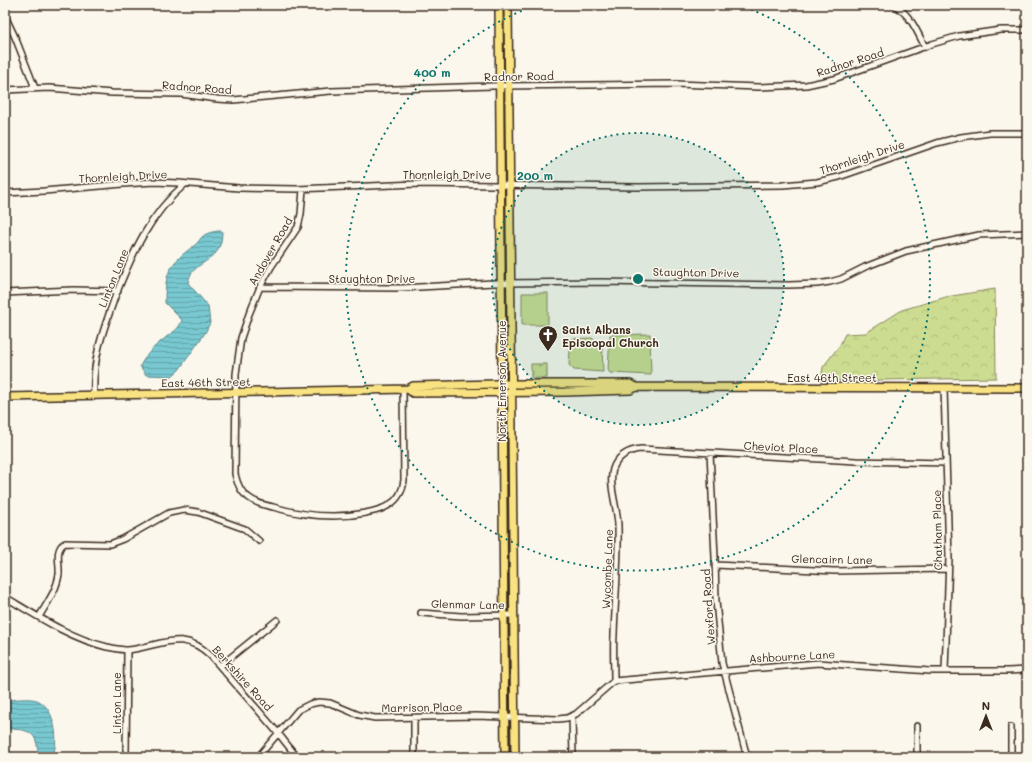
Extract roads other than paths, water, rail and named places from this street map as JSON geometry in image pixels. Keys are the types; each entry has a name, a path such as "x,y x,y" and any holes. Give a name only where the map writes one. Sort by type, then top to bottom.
{"main road":[{"name":"North Emerson Avenue","path":"499,5 505,757"},
{"name":"North Emerson Avenue","path":"508,5 515,757"},
{"name":"East 46th Street","path":"5,398 405,389 413,386 503,384 630,384 636,387 1027,388"},
{"name":"East 46th Street","path":"405,389 413,393 503,393 630,390 636,387"}],"street":[{"path":"894,5 909,17 925,47"},
{"path":"5,16 35,88"},
{"name":"Radnor Road","path":"5,90 35,88 112,93 181,94 233,100 331,91 500,86 676,84 759,87 806,85 834,79 925,47 966,35 1002,30 1027,30"},
{"name":"Thornleigh Drive","path":"5,193 136,183 185,184 239,188 303,189 396,184 510,184 639,187 797,184 817,182 839,176 937,143 961,137 990,133 1027,132"},
{"name":"Linton Lane","path":"94,396 94,378 98,349 104,327 132,256 146,230 166,203 185,184"},
{"name":"Andover Road","path":"303,189 301,214 298,227 271,267 260,287 241,338 237,365 235,474 242,492 253,501 288,512 310,515 338,516 363,514 383,509 394,502 402,491 404,478 405,389"},
{"name":"Staughton Drive","path":"260,287 401,288 502,283 629,281 817,284 841,278 884,259 917,248 979,235 994,233 1027,233"},
{"path":"5,293 73,290 118,291"},
{"name":"Chatham Place","path":"944,388 948,569 944,671"},
{"name":"Cheviot Place","path":"618,459 627,452 638,449 856,462 946,464"},
{"name":"Wexford Road","path":"710,453 717,608 722,663 747,757"},
{"name":"Wycombe Lane","path":"614,681 614,636 619,553 618,524 612,475 614,466 618,459"},
{"path":"39,616 57,585 59,574 58,550 65,542 110,544 123,539 169,513 184,510 200,512 244,529 259,540"},
{"name":"Glencairn Lane","path":"716,565 834,570 948,569"},
{"name":"Berkshire Road","path":"5,596 67,632 102,646 127,650 166,641 182,640 201,647 220,666 297,757"},
{"name":"Glenmar Lane","path":"421,613 455,616 514,615"},
{"path":"220,666 277,620"},
{"name":"Linton Lane","path":"126,757 127,650"},
{"name":"Ashbourne Lane","path":"614,681 818,663 944,671 1027,670"},
{"path":"573,757 572,716 580,712 614,681"},
{"name":"Marrison Place","path":"258,757 298,710 308,704 319,702 330,703 368,717 505,717 558,720 572,716"},
{"path":"414,717 414,757"},
{"path":"917,726 917,757"},
{"path":"1011,727 1011,757"}],"water":[{"path":"222,231 218,250 214,255 196,268 188,283 208,306 210,323 205,333 179,370 172,376 146,375 140,366 145,358 156,345 176,329 182,320 165,303 166,283 170,269 179,258 195,245 204,235"},
{"path":"18,699 37,700 49,711 56,735 56,743 52,757 38,757 36,742 30,733 20,730 5,729 5,701"}],"place":[{"name":"Saint Albans Episcopal Church","path":"548,352"}]}
